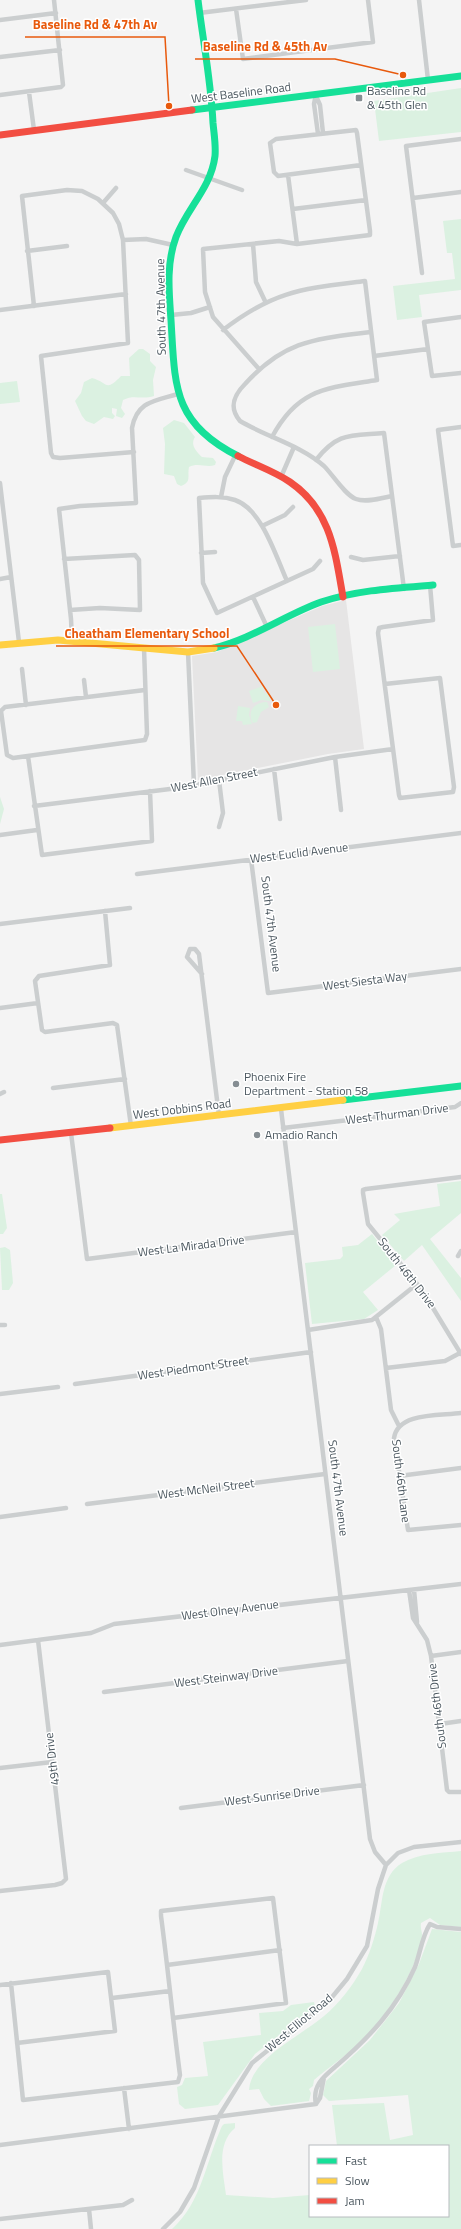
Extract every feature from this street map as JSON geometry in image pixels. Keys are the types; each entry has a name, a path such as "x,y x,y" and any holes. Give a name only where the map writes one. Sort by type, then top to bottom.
{"street":[{"path":"0,95 29,92 60,87 63,85 54,0"},
{"name":"South 47th Avenue","path":"198,0 210,71 214,108 215,154 210,179 202,194 183,222 173,245 169,262 174,372 178,394 183,407 203,435 236,456 281,477 300,489 323,517 332,544 343,597"},
{"path":"200,14 306,0"},
{"path":"236,9 243,59 373,42 368,0"},
{"path":"419,0 428,80"},
{"path":"0,20 56,13"},
{"path":"0,57 60,50"},
{"name":"West Baseline Road","path":"0,135 461,76"},
{"path":"29,92 34,130"},
{"path":"316,94 314,104 319,118 321,134"},
{"path":"259,369 213,317 206,292 203,249 283,241 297,244 370,235 366,200 356,130 272,140 270,144 276,175 288,175 361,166"},
{"path":"422,273 406,146 461,139"},
{"path":"186,170 242,190"},
{"path":"288,175 297,244"},
{"path":"103,203 116,188"},
{"path":"34,306 22,196 75,190 93,196 113,213 119,224 123,240 128,344 41,356 53,457 134,452"},
{"path":"413,198 461,192"},
{"path":"293,209 366,200"},
{"path":"123,240 146,239 173,245"},
{"path":"253,244 256,282 265,301"},
{"path":"28,251 67,246"},
{"path":"223,330 245,313 265,301 305,288 365,281 377,380 315,393 291,409 281,420 272,437"},
{"path":"0,310 126,294"},
{"path":"171,315 191,313 210,307"},
{"path":"461,317 424,322 432,376 461,373"},
{"path":"372,332 317,339 295,345 278,354 259,369 239,390 233,407 234,414 240,422 316,460 330,472 350,495 356,499 364,500 392,496"},
{"path":"374,356 428,350"},
{"path":"72,641 59,509 80,506 136,503 132,428 138,410 148,403 178,394"},
{"path":"461,427 438,430 453,546 461,545"},
{"path":"316,460 332,442 339,438 384,433 404,589"},
{"path":"281,477 294,448"},
{"path":"221,497 225,477 236,456"},
{"path":"0,483 19,642"},
{"path":"287,581 262,526 257,517 247,507 236,500 221,497 198,498 203,583 217,613 253,597 313,569 320,561"},
{"path":"262,526 285,515 293,507"},
{"path":"201,553 215,552"},
{"path":"64,559 108,555 138,556 140,610 100,608 70,610"},
{"path":"351,557 363,560 400,556"},
{"path":"0,579 11,577"},
{"path":"0,645 45,640 72,641 188,652 214,649 321,603 343,597 431,585 432,620 379,628 385,684 393,749 400,798 453,792 454,787 440,678 385,684"},
{"path":"253,597 267,627"},
{"path":"144,648 147,734 145,740 28,756 9,757 7,755 2,708 145,690"},
{"path":"188,652 194,785"},
{"path":"22,669 26,705"},
{"path":"84,680 86,697"},
{"name":"West Allen Street","path":"34,806 194,785 335,756 393,749"},
{"path":"28,756 37,830 42,855 152,841 150,791"},
{"path":"335,756 341,810"},
{"path":"274,769 280,819"},
{"path":"219,780 223,812 219,828"},
{"path":"0,834 37,830"},
{"name":"West Euclid Avenue","path":"137,874 461,833"},
{"name":"South 47th Avenue","path":"251,859 268,993"},
{"path":"0,924 130,908"},
{"path":"105,911 110,965 36,977 38,1003 42,1030 45,1032 113,1023 117,1025 131,1126"},
{"path":"202,974 187,957 190,949 195,949 199,954 202,974 219,1116"},
{"name":"West Siesta Way","path":"268,993 461,969"},
{"path":"0,1008 38,1003"},
{"path":"53,1088 125,1079"},
{"name":"West Dobbins Road","path":"0,1140 219,1116 461,1086"},
{"name":"West Thurman Drive","path":"284,1128 455,1107 461,1103"},
{"name":"South 47th Avenue","path":"281,1108 370,1839 375,1852 386,1865"},
{"name":"West La Mirada Drive","path":"71,1133 86,1259 296,1232"},
{"name":"South 46th Drive","path":"461,1177 363,1190 368,1224 417,1284 461,1353"},
{"path":"458,1256 461,1250"},
{"path":"308,1330 366,1322 376,1317 417,1284"},
{"name":"South 46th Lane","path":"376,1317 381,1329 391,1410 399,1426 394,1438 408,1530 461,1525"},
{"name":"West Piedmont Street","path":"75,1384 311,1352"},
{"path":"386,1368 445,1360 461,1353"},
{"path":"0,1394 58,1387"},
{"path":"399,1426 411,1419 461,1413"},
{"path":"399,1476 461,1468"},
{"name":"West McNeil Street","path":"87,1504 325,1474"},
{"path":"0,1517 66,1508"},
{"name":"West Olney Avenue","path":"0,1645 91,1633 114,1624 461,1584"},
{"name":"South 46th Drive","path":"411,1590 413,1618 417,1622 427,1640 431,1656 449,1792 461,1792"},
{"name":"49th Drive","path":"0,1892 55,1885 62,1883 66,1878 38,1640"},
{"path":"431,1656 461,1652"},
{"name":"West Steinway Drive","path":"104,1692 348,1661"},
{"path":"440,1724 461,1722"},
{"path":"0,1768 52,1762"},
{"name":"West Sunrise Drive","path":"181,1808 364,1785"},
{"path":"386,1865 398,1853 414,1847 461,1842"},
{"name":"West Elliot Road","path":"163,2229 180,2212 194,2188 219,2116 252,2063 328,2002 347,1979 367,1946 378,1889 386,1865"},
{"path":"11,1983 23,2100 179,2081 161,1911 273,1898 286,2003 173,2018"},
{"path":"0,2145 316,2104 314,2097 318,2082 362,2043 397,2001 415,1967 426,1930 430,1924 436,1927 461,1929"},
{"path":"167,1965 280,1950"},
{"path":"0,1985 108,1972 115,2031 17,2043"},
{"path":"112,1998 170,1991"},
{"path":"124,2088 129,2129"},
{"path":"0,2219 89,2209 123,2204 132,2200"},
{"path":"89,2209 91,2229"}],"shaded area":[{"path":"346,600 364,749 328,754 198,780 192,656 217,652 322,606"}],"green space":[{"path":"461,88 461,132 379,141 374,101"},
{"path":"461,219 461,290 419,295 422,317 397,320 393,286 455,279 452,253 447,253 443,221"},
{"path":"139,349 143,349 150,354 150,361 156,367 153,380 154,396 131,397 123,400 121,408 125,414 122,418 116,416 117,409 112,408 112,413 115,416 113,419 104,417 94,424 86,421 75,401 81,393 84,382 92,378 109,385 121,376 130,376 129,358"},
{"path":"17,381 20,402 0,404 0,383"},
{"path":"174,420 184,423 195,437 193,445 202,457 213,458 216,462 215,465 212,466 196,465 189,467 188,481 181,486 177,484 174,476 164,474 165,444 163,428"},
{"path":"335,624 340,669 313,672 308,627"},
{"path":"263,686 264,693 269,693 270,701 261,700 253,703 249,691"},
{"path":"267,702 269,707 261,712 257,722 253,723 251,719 251,711 255,705"},
{"path":"238,706 250,708 249,715 252,724 243,725 242,721 236,721"},
{"path":"0,797 4,809 0,824"},
{"path":"461,1181 461,1213 430,1239 461,1278 461,1301 422,1245 404,1261 382,1235 400,1220 394,1214 440,1206 437,1184"},
{"path":"0,1194 2,1194 7,1228 3,1234 0,1234"},
{"path":"372,1234 396,1265 363,1292 378,1310 364,1319 312,1324 305,1263 340,1259 343,1256 342,1247 358,1245"},
{"path":"5,1247 10,1250 13,1283 9,1290 2,1290 0,1248"},
{"path":"461,1851 461,1927 440,1925 430,1918 421,1923 422,1936 418,1951 407,1978 393,2003 360,2042 314,2080 313,2086 309,2089 311,2093 309,2101 271,2106 264,2099 259,2089 249,2090 252,2078 258,2068 279,2048 330,2011 345,1994 362,1969 377,1928 386,1882 395,1868 416,1857"},
{"path":"432,1929 461,1932 461,2229 172,2229 182,2218 197,2194 222,2126 224,2124 235,2123 235,2128 225,2142 223,2150 222,2159 226,2195 273,2198 309,2195 309,2217 449,2217 449,2145 337,2145 332,2105 384,2103 390,2140 413,2135 408,2095 329,2101 323,2095 326,2081 370,2040 399,2003 419,1964"},
{"path":"314,2002 315,2007 255,2054 218,2105 185,2109 179,2104 177,2087 182,2085 185,2078 208,2076 203,2042 261,2035 259,2013 283,2011 291,2005"}],"traffic: fast":[{"path":"198,0 211,92 215,156 209,178 176,237 171,257 169,268 169,289 174,364 181,400 189,416 200,430 216,443 238,456"},
{"path":"192,110 461,76"},
{"path":"214,648 242,639 294,613 321,602 377,590 433,585"},
{"path":"343,1100 461,1086"}],"traffic: slow":[{"path":"0,645 58,640 188,652 214,648"},
{"path":"110,1128 343,1100"}],"traffic: jam":[{"path":"0,135 192,110"},
{"path":"238,456 290,482 304,493 314,505 323,519 334,548 343,597"},
{"path":"0,1140 110,1128"}],"place":[{"name":"Baseline Rd & 45th Av","path":"403,75"},
{"name":"Baseline Rd & 45th Glen","path":"359,98"},
{"name":"Baseline Rd & 47th Av","path":"169,106"},
{"name":"Cheatham Elementary School","path":"276,705"},
{"name":"Phoenix Fire Department - Station 58","path":"236,1084"},
{"name":"Amadio Ranch","path":"257,1135"}]}
